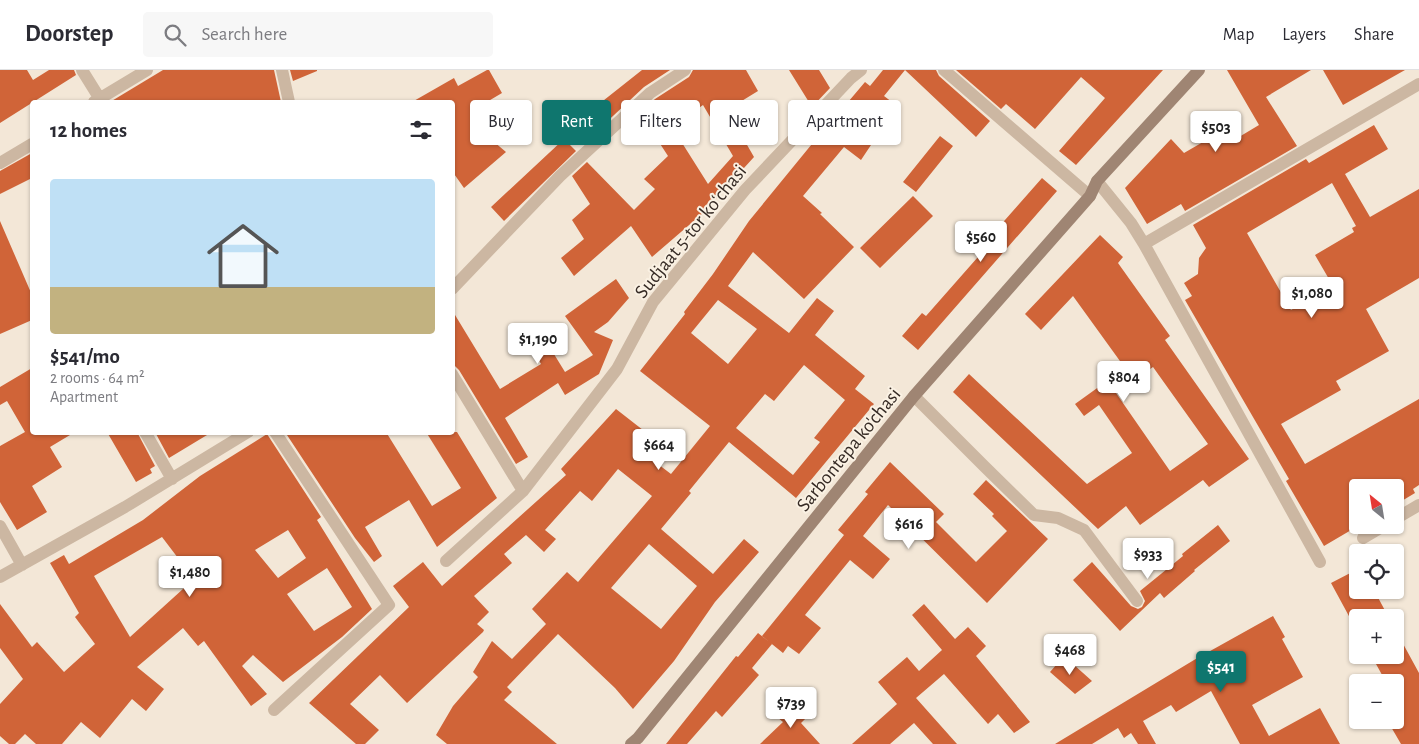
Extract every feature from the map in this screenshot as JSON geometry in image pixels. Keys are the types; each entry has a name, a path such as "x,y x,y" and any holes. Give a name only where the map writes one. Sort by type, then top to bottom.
{"street":[{"path":"82,70 97,100 147,70"},
{"path":"282,70 289,100"},
{"path":"455,285 560,176 650,93 685,70"},
{"path":"944,70 1090,196"},
{"name":"Sarbontepa ko'chasi","path":"631,744 638,738 914,396 1090,196 1097,180 1199,70"},
{"name":"Sudjaat 5-tor koʻchasi","path":"446,561 523,492 617,369 653,302 745,190 852,73"},
{"path":"1144,244 1419,84"},
{"path":"0,163 30,145"},
{"path":"1097,180 1131,223 1144,244 1320,562"},
{"path":"455,379 523,492"},
{"path":"914,396 1034,515 1058,518 1084,530 1136,601"},
{"path":"147,435 172,479"},
{"path":"0,577 126,507 243,435"},
{"path":"274,710 389,605 277,435"},
{"path":"1404,514 1419,505"},
{"path":"0,526 22,566"},
{"path":"1363,538 1369,534"}],"building":[{"path":"0,70 27,70 33,80 49,70 74,70 76,75 36,100 30,100 30,104 0,123"},
{"path":"163,70 274,70 281,100 113,100"},
{"path":"290,70 317,70 317,71 293,81"},
{"path":"489,70 502,93 490,100 470,100 470,145 498,145 506,152 464,188 455,175 455,100 416,100 454,78 458,86"},
{"path":"642,70 670,70 644,87 630,100 621,100 621,108 611,118 611,100 604,100"},
{"path":"693,70 746,70 758,91 743,100 710,100 710,117 703,105 700,107 700,100 655,99 689,77"},
{"path":"789,70 819,70 830,88 819,100 808,100"},
{"path":"883,70 905,70 884,96 889,100 850,100 865,82 870,86"},
{"path":"905,70 936,70 939,76 990,121 976,137"},
{"path":"956,70 1163,70 1076,165 1059,151 1105,98 1081,77 1035,129 1006,104 1001,109"},
{"path":"1227,70 1311,70 1266,97 1297,146 1185,211 1181,204 1147,224 1125,188 1171,139 1184,153 1222,131 1229,143 1259,125"},
{"path":"1323,70 1405,70 1343,105"},
{"path":"1374,125 1388,149 1345,174 1370,217 1419,189 1419,278 1366,309 1389,351 1336,381 1341,390 1281,424 1305,464 1419,399 1419,485 1413,489 1415,493 1404,500 1404,479 1349,479 1349,531 1324,546 1286,481 1289,479 1185,300 1192,296 1184,283 1198,274 1199,258 1206,248 1193,225 1306,159 1309,163","holes":["1332,183 1356,226 1352,228 1354,232 1315,255 1333,286 1291,310 1247,233"]},
{"path":"940,136 953,146 916,192 903,182"},
{"path":"558,145 570,145 576,151 504,221 491,207"},
{"path":"661,145 683,145 708,184 733,156 727,145 747,145 754,157 703,213 652,257 631,226 574,276 561,258 584,239 572,220 590,204 572,176 587,162 634,210 655,189 644,179 668,156"},
{"path":"811,145 871,145 861,160 844,147 803,196 854,247 804,299 753,252 728,286 789,333 817,298 834,311 815,335 865,376 855,389 874,404 796,498 729,442 689,491 691,493 661,529 713,574 744,539 759,552 715,602 674,661 633,709 615,688 558,634 507,687 512,692 504,700 557,744 447,744 436,735 453,706 478,677 473,672 492,641 512,659 546,624 532,609 567,572 578,582 652,496 618,469 592,501 580,491 545,530 556,539 544,552 526,535 504,554 512,563 474,596 489,612 477,624 484,630 483,632 407,703 380,675 350,704 379,730 365,744 356,744 309,703 409,607 393,586 423,562 442,586 566,475 561,469 616,409 657,441 646,455 671,474 710,426 640,371 685,314 684,312 713,274 749,221","holes":["718,300 757,329 728,364 691,333","804,365 845,400 814,438 820,442 793,475 736,428 765,394 774,401","649,544 697,586 661,629 611,588"]},
{"path":"30,154 30,179 0,194 0,171"},
{"path":"1042,178 1057,191 918,350 902,336 922,313 926,316 985,249 982,246"},
{"path":"913,196 933,216 880,268 860,248"},
{"path":"0,221 30,290 30,321 0,334"},
{"path":"1100,235 1123,257 1118,263 1170,336 1165,340 1249,459 1209,487 1203,480 1140,525 1126,506 1098,529 953,392 969,374 1087,484 1132,453 1099,405 1084,416 1075,404 1125,368 1073,296 1041,330 1025,314","holes":["1153,367 1208,444 1170,471 1116,393"]},
{"path":"616,279 629,298 608,322 594,332 613,340 599,374 565,395 558,383 505,418 528,457 516,464 455,366 455,315 500,389 541,364 529,342 541,333 565,372 593,355 565,316"},
{"path":"30,369 30,435 70,435 50,447 62,467 32,486 47,512 17,530 0,502 0,446 25,432 7,401 0,405 0,387"},
{"path":"455,432 457,432 497,498 437,547 409,500 365,527 382,556 374,562 355,538 287,435 388,435 432,506 461,488 428,435 455,435"},
{"path":"109,435 139,435 155,466 150,469 152,473 136,482"},
{"path":"157,435 207,435 169,458"},
{"path":"268,435 321,517 317,520 372,609 342,637 283,682 253,655 242,666 267,694 251,706 204,641 198,646 183,628 137,667 164,689 146,711 132,699 100,738 81,722 62,744 36,744 25,734 15,744 9,744 0,736 0,704 23,679 0,648 0,604 32,647 37,642 64,672 95,644 75,617 79,613 50,563 64,555 69,564 143,520 200,476","holes":["288,530 306,558 278,578 255,550","162,537 194,579 130,637 94,576","327,568 352,607 314,631 287,594"]},
{"path":"890,462 944,514 936,522 976,562 1007,531 992,516 994,514 973,494 986,480 1048,539 987,603 888,505 863,536 890,559 873,579 850,560 805,615 821,628 799,654 788,646 783,653 762,636 844,535 838,530 868,494 865,492"},
{"path":"1218,525 1230,541 1194,570 1164,598 1160,593 1120,631 1073,580 1092,562 1131,606 1138,609 1142,607 1145,601 1140,591"},
{"path":"1349,574 1349,599 1379,599 1384,609 1349,609 1349,616 1331,583"},
{"path":"924,604 955,639 968,627 986,646 976,656 1030,722 1014,733 998,714 988,724 944,674 916,698 957,744 933,744 914,723 890,744 852,744 897,704 878,682 907,657 919,671 942,650 912,615"},
{"path":"1273,616 1285,637 1282,639 1303,677 1252,705 1269,736 1320,708 1340,744 1240,744 1211,691 1176,712 1171,705 1143,721 1156,744 1138,744 1131,733 1124,738 1118,728 1092,744 1055,744 1194,660"},
{"path":"758,633 772,644 752,668 759,675 722,717 716,711 687,744 666,744 736,656 738,657"},
{"path":"1404,646 1419,673 1419,744 1401,744 1392,729 1404,729 1404,674 1382,674 1376,664 1404,664"},
{"path":"1064,656 1092,681 1075,694 1050,672"},
{"path":"791,703 807,717 801,723 820,744 760,744 783,722 777,717"}]}
